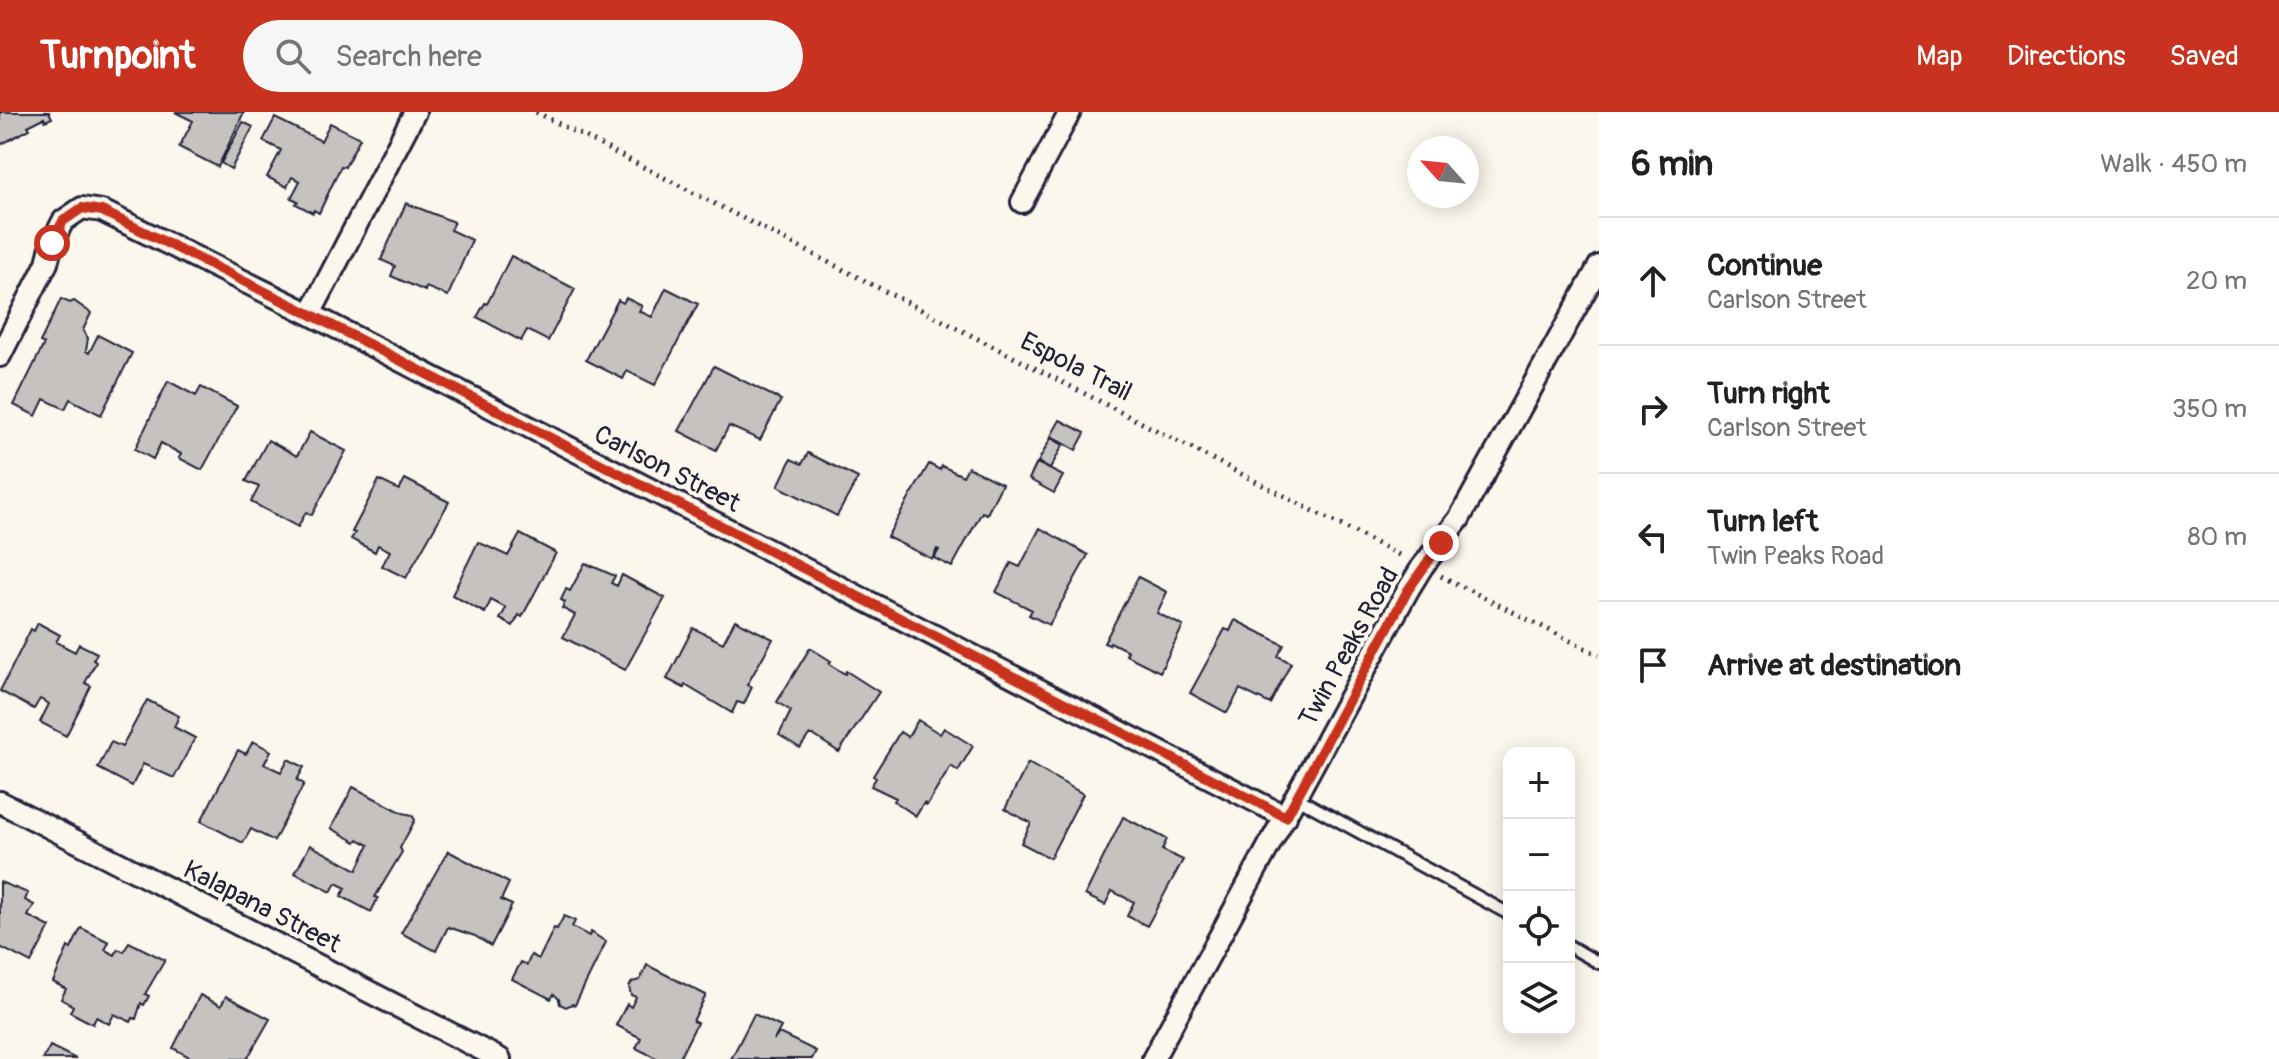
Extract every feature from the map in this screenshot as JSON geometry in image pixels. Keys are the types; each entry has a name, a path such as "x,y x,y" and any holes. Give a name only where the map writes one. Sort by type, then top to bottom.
{"street":[{"path":"310,314 415,112"},
{"path":"1022,202 1070,112"},
{"name":"Carlson Street","path":"0,356 47,263 52,243 63,221 82,208 102,211 310,314 1286,817"},
{"name":"Twin Peaks Road","path":"1153,1059 1422,567 1459,519 1599,266"},
{"name":"Kalapana Street","path":"0,802 500,1059"}],"lane":[{"path":"1297,798 1503,911"},
{"path":"1575,949 1599,963"}],"path":[{"name":"Espola Trail","path":"536,112 1599,655"}],"building":[{"path":"0,112 49,112 52,118 45,121 44,118 28,126 30,129 0,145"},
{"path":"175,112 244,112 218,167 179,147 193,121"},
{"path":"275,118 321,141 330,123 360,138 345,167 341,166 319,213 296,204 298,201 291,198 300,181 292,177 287,187 267,177 281,150 263,141"},
{"path":"243,122 253,127 231,169 221,163"},
{"path":"406,203 454,222 450,230 472,240 448,296 426,287 425,291 391,276 395,266 381,260"},
{"path":"511,256 575,289 548,341 527,330 521,341 477,317 487,304"},
{"path":"666,288 698,304 655,385 627,371 623,379 586,360 618,300 623,303 626,298 642,306 639,311 652,317"},
{"path":"61,299 70,303 74,301 91,313 83,330 88,338 86,351 89,353 98,335 132,353 101,415 70,399 65,409 44,399 36,416 14,405 44,344 40,342"},
{"path":"714,366 781,400 760,440 729,426 716,450 679,431"},
{"path":"168,381 196,396 201,387 237,406 202,470 179,458 181,454 161,443 153,459 135,449"},
{"path":"1060,420 1085,433 1076,450 1051,436"},
{"path":"310,432 346,451 312,515 306,512 298,527 251,502 259,487 246,481 268,440 297,456"},
{"path":"1051,438 1063,445 1050,469 1038,462"},
{"path":"808,453 858,478 837,516 778,486 791,459 802,464"},
{"path":"1037,463 1063,476 1054,493 1029,479"},
{"path":"929,464 940,470 942,466 963,476 968,467 1002,484 987,514 982,512 952,567 934,558 937,549 932,559 887,537"},
{"path":"405,479 449,502 406,578 382,566 390,551 378,545 375,552 351,539 379,480 399,490"},
{"path":"1040,528 1088,555 1049,625 1029,615 1032,610 996,592 1011,563 1020,567"},
{"path":"520,534 556,553 522,617 519,615 513,626 500,619 506,608 491,600 485,613 452,595 478,542 508,556"},
{"path":"585,563 615,576 611,583 617,586 622,575 665,598 625,670 563,637 575,615 562,608 565,602 561,600 566,589 570,591"},
{"path":"1138,577 1167,592 1157,613 1183,626 1160,672 1126,655 1128,651 1110,642 1109,645 1104,643"},
{"path":"735,620 773,639 747,685 752,687 744,704 737,702 732,713 685,685 684,688 667,679 693,628 723,643"},
{"path":"1235,620 1284,645 1278,656 1291,663 1270,704 1240,689 1227,713 1190,693 1225,629 1230,631"},
{"path":"38,623 60,635 56,642 75,652 79,644 97,653 93,660 96,662 85,683 91,686 66,736 40,722 49,704 40,699 34,709 0,691 31,629 34,631"},
{"path":"810,648 831,661 829,664 879,692 839,752 813,735 809,735 800,748 779,735 791,711 777,702"},
{"path":"147,700 179,716 174,727 195,738 174,778 143,764 132,786 98,768 111,742 122,747"},
{"path":"918,720 940,734 944,728 973,746 958,771 951,766 927,805 924,803 916,816 894,801 896,798 871,786 876,778 873,776 900,732 908,737"},
{"path":"253,741 271,751 264,764 281,772 288,759 304,767 297,780 304,784 274,841 251,829 243,843 201,821 238,750 246,754"},
{"path":"1028,763 1083,794 1050,858 1021,843 1031,823 1005,809"},
{"path":"353,787 412,815 415,820 400,848 402,852 375,897 378,898 371,912 341,896 346,888 336,883 331,892 295,873 310,845 357,870 369,845 358,839 356,842 331,828"},
{"path":"1123,817 1167,839 1162,850 1183,860 1147,926 1127,916 1134,902 1112,891 1105,905 1085,895"},
{"path":"448,851 509,883 501,900 512,905 491,946 475,936 448,927 436,951 401,933"},
{"path":"0,882 28,893 25,900 34,905 28,916 50,927 31,963 0,947"},
{"path":"564,916 575,921 572,927 589,936 591,932 606,942 575,1005 566,1007 554,994 551,999 512,979 521,962 527,965 531,955 539,959 554,928 557,929"},
{"path":"81,928 109,942 105,950 115,955 118,949 124,952 129,942 165,960 145,994 149,996 144,1005 141,1003 136,1019 133,1018 131,1022 114,1014 109,1024 96,1017 93,1024 70,1012 73,1006 61,999 66,989 53,982 68,947 71,949"},
{"path":"647,965 706,995 693,1021 697,1023 679,1059 658,1059 636,1048 641,1038 616,1025 627,1004 631,1007 636,997 631,995 629,987 632,982 640,980"},
{"path":"200,995 221,1006 226,996 270,1019 247,1059 193,1059 173,1048"},
{"path":"754,1014 781,1027 774,1040 779,1033 816,1051 812,1059 731,1059"},
{"path":"50,1046 76,1059 43,1059"}],"route":[{"path":"52,243 63,221 82,208 102,211 310,314 1286,817 1408,590 1441,543"}]}
